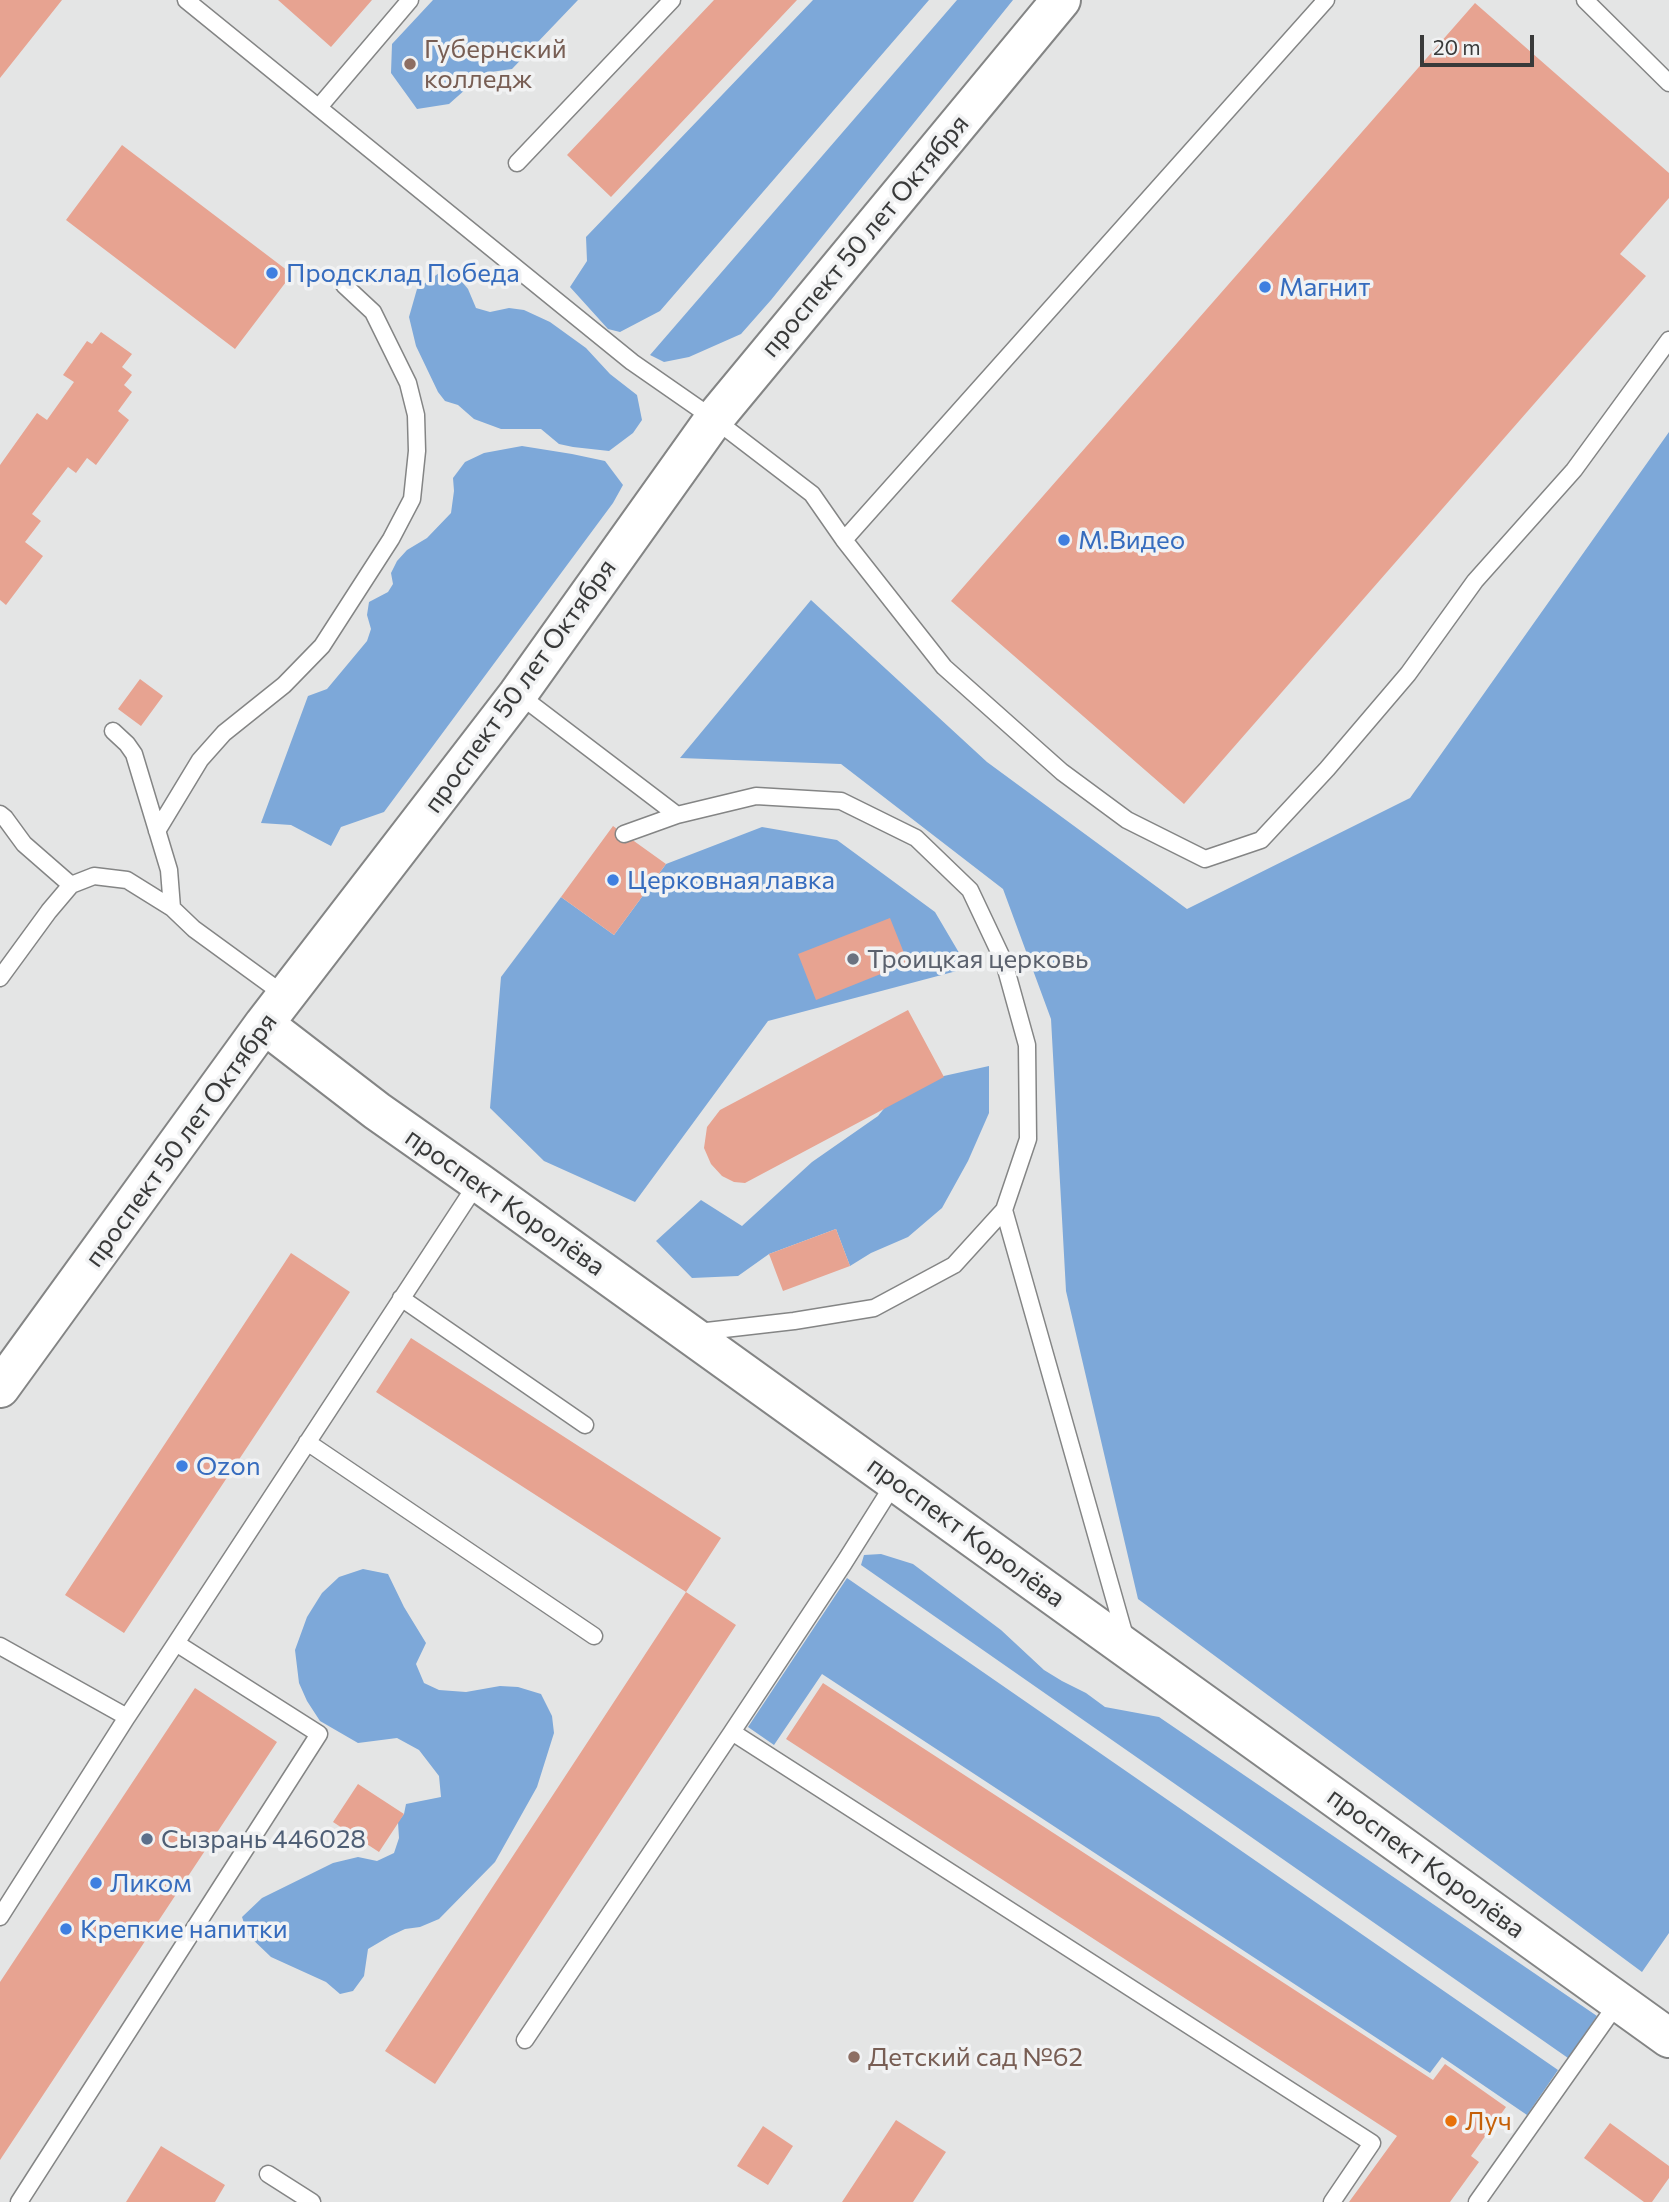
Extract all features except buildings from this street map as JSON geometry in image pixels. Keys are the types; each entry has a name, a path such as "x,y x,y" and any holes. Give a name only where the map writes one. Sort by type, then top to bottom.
{"main road":[{"name":"проспект 50 лет Октября","path":"0,1388 275,1010 518,694 714,419 1061,0"},
{"name":"проспект Королёва","path":"275,1010 377,1111 1669,2038"}],"lane":[{"path":"186,0 632,362 714,419 812,494 844,540 944,667 1062,772 1127,820 1205,859 1261,840 1327,769 1408,674 1475,581 1574,470 1669,340"},
{"path":"319,107 410,0"},
{"path":"517,163 672,0"},
{"path":"844,540 1326,0"},
{"path":"1585,0 1669,83"},
{"path":"157,831 200,760 224,733 284,685 322,646 391,540 412,499 417,451 416,415 408,383 373,312 344,285"},
{"path":"518,694 677,815"},
{"path":"113,732 134,754 169,870 172,908"},
{"path":"624,834 677,815 756,796 841,801 916,838 970,890 1004,962 1027,1045 1028,1139 1004,1210 954,1265 874,1308 794,1321 688,1333"},
{"path":"0,814 23,844 71,885"},
{"path":"0,978 71,885 94,876 127,880 172,908 275,1010"},
{"path":"0,1917 127,1717 478,1182"},
{"path":"1004,1210 1128,1649"},
{"path":"401,1298 585,1425"},
{"path":"307,1442 594,1636"},
{"path":"525,2040 732,1732 895,1482"},
{"path":"19,2202 319,1734 176,1643"},
{"path":"0,1646 127,1717"},
{"path":"732,1732 1372,2143 1332,2202"},
{"path":"1477,2202 1619,2001"},
{"path":"268,2174 312,2202"}],"shaded area":[{"path":"433,0 578,0 512,69 484,73 449,104 417,109 391,73 392,44"},
{"path":"813,0 929,0 660,311 620,332 608,329 570,287 587,261 586,237"},
{"path":"957,0 1013,0 741,334 689,357 664,362 650,355"},
{"path":"454,272 468,289 476,308 490,312 509,308 524,310 550,322 586,348 610,374 637,395 642,420 633,433 609,451 573,447 559,444 541,429 501,429 474,419 458,405 445,401 416,346 409,317 417,289 439,273"},
{"path":"1669,432 1669,1933 1642,1972 1138,1599 1066,1291 1051,1019 1003,889 841,764 680,758 811,600 987,762 1187,909 1410,798"},
{"path":"522,446 605,461 623,485 613,503 384,812 341,827 331,846 291,825 261,823 308,696 327,689 367,641 371,629 367,615 369,602 388,592 393,584 391,573 407,550 427,538 451,513 453,478 465,462 484,453"},
{"path":"762,827 837,840 935,912 968,968 768,1021 635,1202 544,1161 490,1108 501,977 561,897 614,935 666,864"},
{"path":"989,1066 989,1113 968,1161 942,1208 908,1237 871,1253 850,1266 836,1229 769,1254 738,1276 692,1278 656,1241 701,1200 742,1226 812,1162 878,1116 903,1085"},
{"path":"881,1554 913,1564 1001,1630 1044,1670 1086,1693 1105,1707 1159,1717 1597,2016 1568,2058 861,1565 864,1555"},
{"path":"363,1569 388,1574 426,1643 416,1664 424,1683 439,1690 466,1692 500,1686 518,1687 541,1694 552,1716 554,1733 537,1787 495,1862 439,1919 420,1927 405,1929 368,1949 364,1976 353,1991 340,1994 326,1982 271,1957 248,1935 242,1917 262,1898 333,1863 358,1857 377,1861 394,1853 399,1838 398,1822 404,1814 406,1804 441,1797 439,1776 419,1750 397,1738 358,1743 320,1721 299,1683 295,1650 307,1617 322,1593 339,1577"},
{"path":"847,1578 1558,2070 1527,2115 1442,2057 1430,2073 822,1674 774,1745 748,1727"}],"place":[{"name":"Губернский колледж","path":"410,64"},
{"name":"Продсклад Победа","path":"272,273"},
{"name":"Магнит","path":"1265,287"},
{"name":"М.Видео","path":"1064,540"},
{"name":"Церковная лавка","path":"613,880"},
{"name":"Троицкая церковь","path":"853,959"},
{"name":"Ozon","path":"182,1466"},
{"name":"Сызрань 446028","path":"147,1839"},
{"name":"Ликом","path":"96,1883"},
{"name":"Крепкие напитки","path":"66,1929"},
{"name":"Детский сад №62","path":"854,2057"},
{"name":"Луч","path":"1451,2121"}]}
